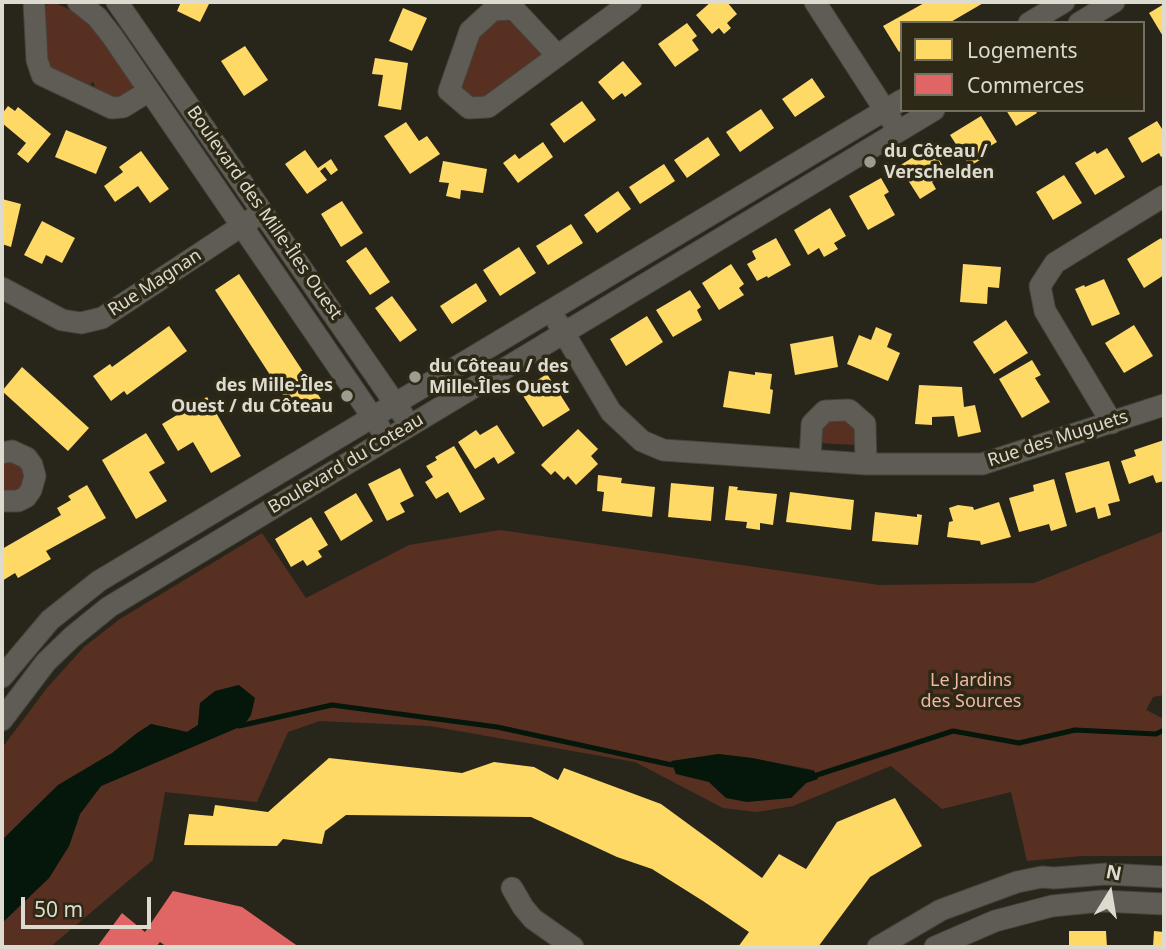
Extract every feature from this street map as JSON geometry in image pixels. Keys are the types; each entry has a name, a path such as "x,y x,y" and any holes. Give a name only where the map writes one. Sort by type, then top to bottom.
{"street":[{"path":"34,2 37,60 42,75 112,108 123,107 149,91"},
{"name":"Boulevard des Mille-Îles Ouest","path":"78,2 97,17 387,439"},
{"path":"97,17 116,2"},
{"name":"Boulevard des Mille-Îles Ouest","path":"116,2 263,211 409,426"},
{"path":"557,55 514,9 493,10 470,31 449,91 469,108 488,107 631,2"},
{"path":"814,2 848,56 893,105 898,131"},
{"path":"1032,21 1064,2"},
{"path":"1085,13 1114,2"},
{"name":"Boulevard du Coteau","path":"2,677 50,621 99,581 893,105"},
{"name":"Boulevard du Coteau","path":"2,720 46,662 95,617 931,112"},
{"path":"1112,423 1045,311 1040,286 1055,263 1164,196"},
{"name":"Rue Magnan","path":"2,288 62,320 81,323 102,318 263,211"},
{"name":"Rue des Muguets","path":"550,311 611,412 642,441 663,450 866,464 982,464 1164,405"},
{"path":"810,460 812,424 825,411 849,410 865,424 866,464"},
{"path":"2,453 12,452 27,458 35,476 32,490 26,497 18,501 2,502"},
{"path":"878,947 926,917 998,888 1042,877 1106,874 1164,877"},
{"path":"512,888 533,919 573,947"},
{"path":"926,917 939,945 995,921 1052,906 1102,901 1164,904"}],"green space":[{"path":"53,2 75,12 95,30 134,84 132,90 115,99 93,89 95,84 92,82 89,87 49,66 46,59 44,12 47,4"},
{"path":"495,17 513,19 549,55 485,103 455,91 474,36"},
{"path":"830,419 846,420 857,428 856,445 819,443 820,430"},
{"path":"2,459 25,465 24,491 2,495"},
{"name":"Le Jardins des Sources","path":"500,530 879,585 1034,583 1164,531 1164,695 1153,697 1146,710 1164,719 1164,856 1081,856 1027,861 1011,792 942,809 891,766 793,806 757,812 723,808 635,762 430,726 320,721 288,732 257,802 165,792 153,860 50,947 2,947 2,923 49,878 69,846 80,814 101,786 244,725 239,685 216,691 200,703 198,725 187,732 151,724 2,840 2,748 47,688 84,647 120,619 262,533 306,598 409,545","holes":["718,754 814,770 818,778 806,783 791,798 726,798 709,782"]}],"shaded area":[{"path":"239,685 255,698 251,715 244,725 101,786 80,814 69,846 49,878 2,923 2,840 58,785 112,753 137,733 151,724 187,732 198,725 200,703 215,691"},
{"path":"718,754 814,771 818,779 806,783 791,798 747,802 726,798 709,782 676,774 671,761"}],"building: Logements":[{"path":"181,2 210,2 200,22 177,11"},
{"path":"711,2 727,2 737,14 727,23 731,28 724,34 719,28 712,34 696,15"},
{"path":"926,2 985,2 952,21 900,21 899,52 883,26"},
{"path":"1164,4 1164,38 1149,13"},
{"path":"403,8 427,18 412,51 389,41"},
{"path":"687,23 697,36 692,40 699,50 675,67 658,44"},
{"path":"245,46 268,80 244,96 221,61"},
{"path":"375,58 408,63 401,110 378,106 383,75 372,74"},
{"path":"623,61 642,84 625,97 622,93 613,100 598,82"},
{"path":"812,78 825,97 795,117 782,99"},
{"path":"582,101 596,120 564,143 550,124"},
{"path":"8,106 15,111 18,107 51,134 28,163 17,154 26,143 2,123 2,114"},
{"path":"761,109 774,128 740,152 726,132"},
{"path":"1007,112 1037,113 1016,126"},
{"path":"981,116 997,142 982,151 985,157 970,166 950,135"},
{"path":"1157,121 1164,132 1164,155 1161,157 1159,153 1142,163 1128,138"},
{"path":"406,122 419,141 427,136 440,154 410,174 384,136"},
{"path":"66,130 107,147 96,174 55,157"},
{"path":"708,137 720,155 687,178 674,160"},
{"path":"543,142 553,157 518,183 503,163 515,154 519,159"},
{"path":"931,146 947,173 932,182 936,189 920,199 899,166"},
{"path":"1107,148 1125,177 1095,195 1075,163 1095,151 1097,154"},
{"path":"305,150 318,168 331,159 338,170 331,175 325,167 320,171 327,180 307,194 285,164"},
{"path":"141,151 169,189 150,203 138,186 115,202 104,186 123,172 119,167"},
{"path":"443,161 487,169 483,193 461,190 460,199 446,196 449,183 439,182"},
{"path":"664,164 675,181 640,204 629,187"},
{"path":"1064,175 1082,203 1053,220 1036,192"},
{"path":"881,178 889,192 884,195 895,215 868,230 849,196"},
{"path":"618,191 631,209 597,233 584,215"},
{"path":"2,199 21,204 11,247 2,244"},
{"path":"342,201 363,233 341,247 321,214"},
{"path":"830,208 846,236 834,243 838,249 824,257 819,248 808,255 794,230"},
{"path":"42,221 75,238 62,263 46,255 42,264 24,255"},
{"path":"571,224 583,243 548,265 536,246"},
{"path":"776,238 791,265 757,281 747,264 756,259 752,251"},
{"path":"1161,238 1164,243 1164,275 1144,288 1127,259"},
{"path":"366,247 390,282 370,295 346,261"},
{"path":"519,247 536,273 500,296 483,270"},
{"path":"731,264 744,284 739,288 744,295 719,310 702,283"},
{"path":"963,264 1001,267 999,288 988,287 987,304 960,302"},
{"path":"239,274 321,399 296,415 215,290"},
{"path":"1104,279 1120,314 1092,326 1075,289"},
{"path":"476,283 487,301 452,324 440,306"},
{"path":"690,290 701,307 697,310 702,320 673,337 656,310"},
{"path":"392,296 417,330 400,342 375,308"},
{"path":"647,316 663,342 626,366 610,339"},
{"path":"1006,320 1028,353 994,374 973,342"},
{"path":"1134,325 1153,356 1124,373 1105,343"},
{"path":"169,326 187,351 127,395 124,391 111,401 93,376 110,364 112,367"},
{"path":"876,327 892,334 887,347 900,353 888,381 847,364 859,335 871,340"},
{"path":"833,336 838,367 795,375 790,344"},
{"path":"1032,360 1041,375 1035,378 1050,402 1022,418 999,379"},
{"path":"22,367 89,428 68,451 2,391"},
{"path":"729,371 755,375 755,372 772,374 770,414 723,407"},
{"path":"547,374 570,410 543,427 520,391"},
{"path":"919,385 962,387 964,407 975,405 981,432 958,437 954,416 932,417 932,425 915,424"},
{"path":"207,397 241,456 211,473 193,442 178,451 162,424"},
{"path":"497,425 515,453 498,464 494,457 475,469 458,442 476,430 480,435"},
{"path":"578,429 598,449 591,456 598,464 576,485 568,476 564,480 555,471 551,475 541,465"},
{"path":"146,433 165,463 149,472 167,501 136,519 102,460"},
{"path":"1164,440 1164,481 1156,483 1153,475 1129,484 1121,461 1136,456 1134,450"},
{"path":"454,446 485,499 460,513 448,492 436,499 425,482 433,477 426,466"},
{"path":"1109,461 1120,501 1108,504 1111,515 1098,519 1095,507 1076,513 1065,473"},
{"path":"400,468 414,496 400,503 405,512 387,521 368,484"},
{"path":"598,475 622,478 621,483 655,487 652,517 602,511 604,492 597,491"},
{"path":"1054,479 1067,526 1051,531 1049,524 1019,532 1009,498 1034,491 1033,485"},
{"path":"671,483 714,487 711,521 668,517"},
{"path":"87,485 106,518 46,551 51,559 18,578 15,573 2,581 2,549 61,515 57,508 71,500 68,496"},
{"path":"729,486 738,487 737,490 777,494 773,525 760,523 760,530 746,528 747,522 725,520"},
{"path":"790,492 854,500 851,530 786,522"},
{"path":"356,493 373,521 341,541 324,512"},
{"path":"999,502 1011,537 981,545 980,541 947,537 949,522 953,521 949,508 958,505 973,507 974,510"},
{"path":"875,512 917,517 917,514 922,515 918,545 872,541"},
{"path":"311,517 328,545 318,551 322,557 307,566 303,560 291,567 275,539"},
{"path":"329,758 462,773 494,762 534,767 558,780 564,768 661,804 762,878 779,854 806,869 837,822 895,798 922,846 870,877 818,947 738,947 749,932 703,901 652,869 617,857 531,817 346,815 325,831 322,844 283,839 277,846 184,845 189,814 213,816 215,805 268,812"},
{"path":"1069,931 1106,931 1107,947 1069,947"},
{"path":"1154,931 1164,932 1164,947 1153,947"}],"building: Commerces":[{"path":"173,891 242,907 299,947 167,947 160,942 156,947 97,947 122,913 145,932"}],"waterway":[{"path":"239,726 332,705 497,727 672,765"},
{"path":"817,775 953,731 1019,743 1075,730 1156,734 1164,730"}],"place":[{"name":"du Côteau / Verschelden","path":"870,162"},
{"name":"du Côteau / des Mille-Îles Ouest","path":"415,377"},
{"name":"des Mille-Îles Ouest / du Côteau","path":"347,396"}]}
